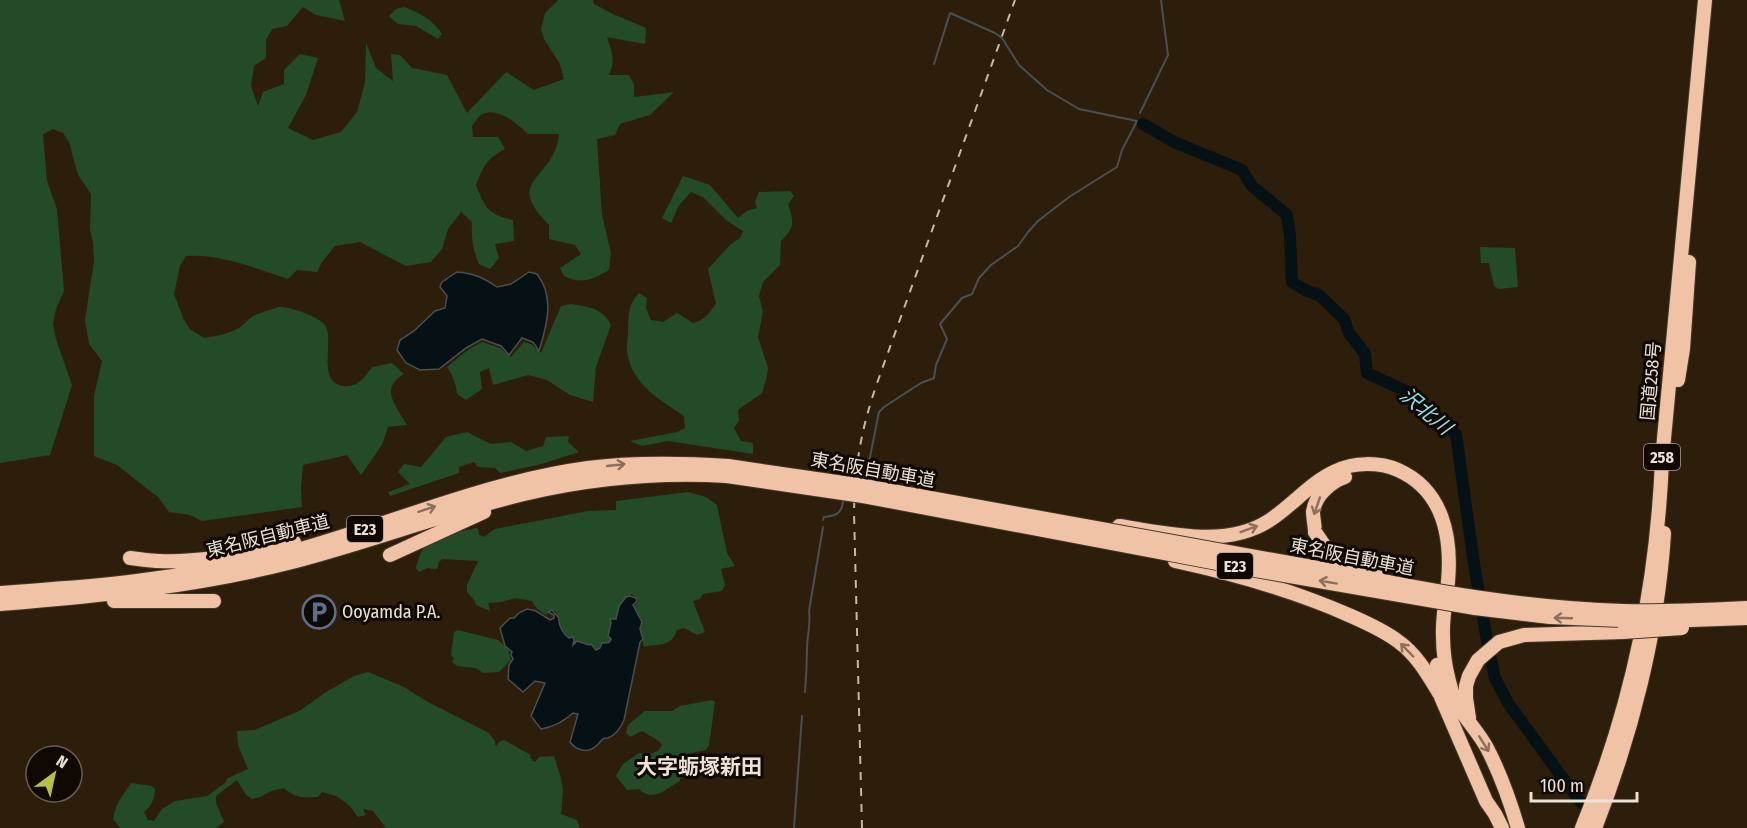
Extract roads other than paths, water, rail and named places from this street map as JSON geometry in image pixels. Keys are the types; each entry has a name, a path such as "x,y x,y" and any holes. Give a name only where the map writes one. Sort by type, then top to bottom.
{"highway":[{"name":"国道258号","path":"1594,828 1617,767 1649,648 1663,552 1677,382 1683,349 1702,78 1705,0"},
{"name":"国道258号","path":"1582,828 1607,764 1625,703 1648,588 1660,495 1702,78 1714,0"},
{"name":"東名阪自動車道","path":"0,593 143,581 192,573 287,553 519,482 587,469 627,464 668,463 727,471 1249,569 1486,610 1550,617 1621,620 1747,618"},
{"path":"1028,516 1044,516 1198,537 1214,536 1242,532 1269,521 1336,470 1358,464 1386,466 1404,473 1428,492 1436,503 1446,528 1449,564 1443,636 1445,661 1457,704 1486,747 1511,801 1518,828"},
{"name":"東名阪自動車道","path":"0,604 195,584 290,562 523,494 628,476 727,471 803,476 864,486 1334,571 1407,587 1492,600 1622,610 1747,608"},
{"path":"1441,697 1435,650 1435,624 1440,580 1440,543 1437,527 1426,504 1410,487 1397,479 1369,472 1346,476 1335,481 1324,491 1317,500 1313,512 1315,532 1328,551 1343,561 1387,576 1513,597 1528,603"},
{"path":"390,555 491,508 544,491 589,481"},
{"path":"130,558 159,561 196,559 245,552 382,524"},
{"path":"1056,532 1080,542 1248,579 1329,606 1374,626 1400,642 1421,665 1441,697 1486,801 1502,828"},
{"path":"58,599 76,603 214,601"},
{"path":"1470,724 1466,698 1469,676 1485,652 1499,642 1524,635 1623,632 1747,622"}],"waterway":[{"path":"1140,113 1168,55 1161,0"},
{"path":"863,461 870,457 879,412 921,383 934,378 936,365 947,339 940,324 962,298 972,294 979,278 991,265 1018,246 1038,221 1069,197 1117,167 1122,150 1137,121 1079,109 1047,90 1019,65 1002,38 950,13 934,64"},
{"name":"沢北川","path":"1143,124 1174,142 1242,170 1252,186 1287,215 1292,282 1319,295 1344,319 1349,333 1365,354 1367,373 1408,392 1431,415 1456,434 1474,564 1495,678 1508,703 1581,803"},
{"path":"843,478 843,467 847,459 851,460"},
{"path":"823,520 824,517 838,513 842,508 843,499"},
{"path":"805,692 809,611 823,527"},
{"path":"794,828 802,716"}],"railway":[{"path":"862,828 854,512 860,448 876,386 1015,0"}],"place":[{"name":"Ooyamda P.A.","path":"319,612"}],"district":[{"name":"大字蛎塚新田","path":"699,767"}]}
